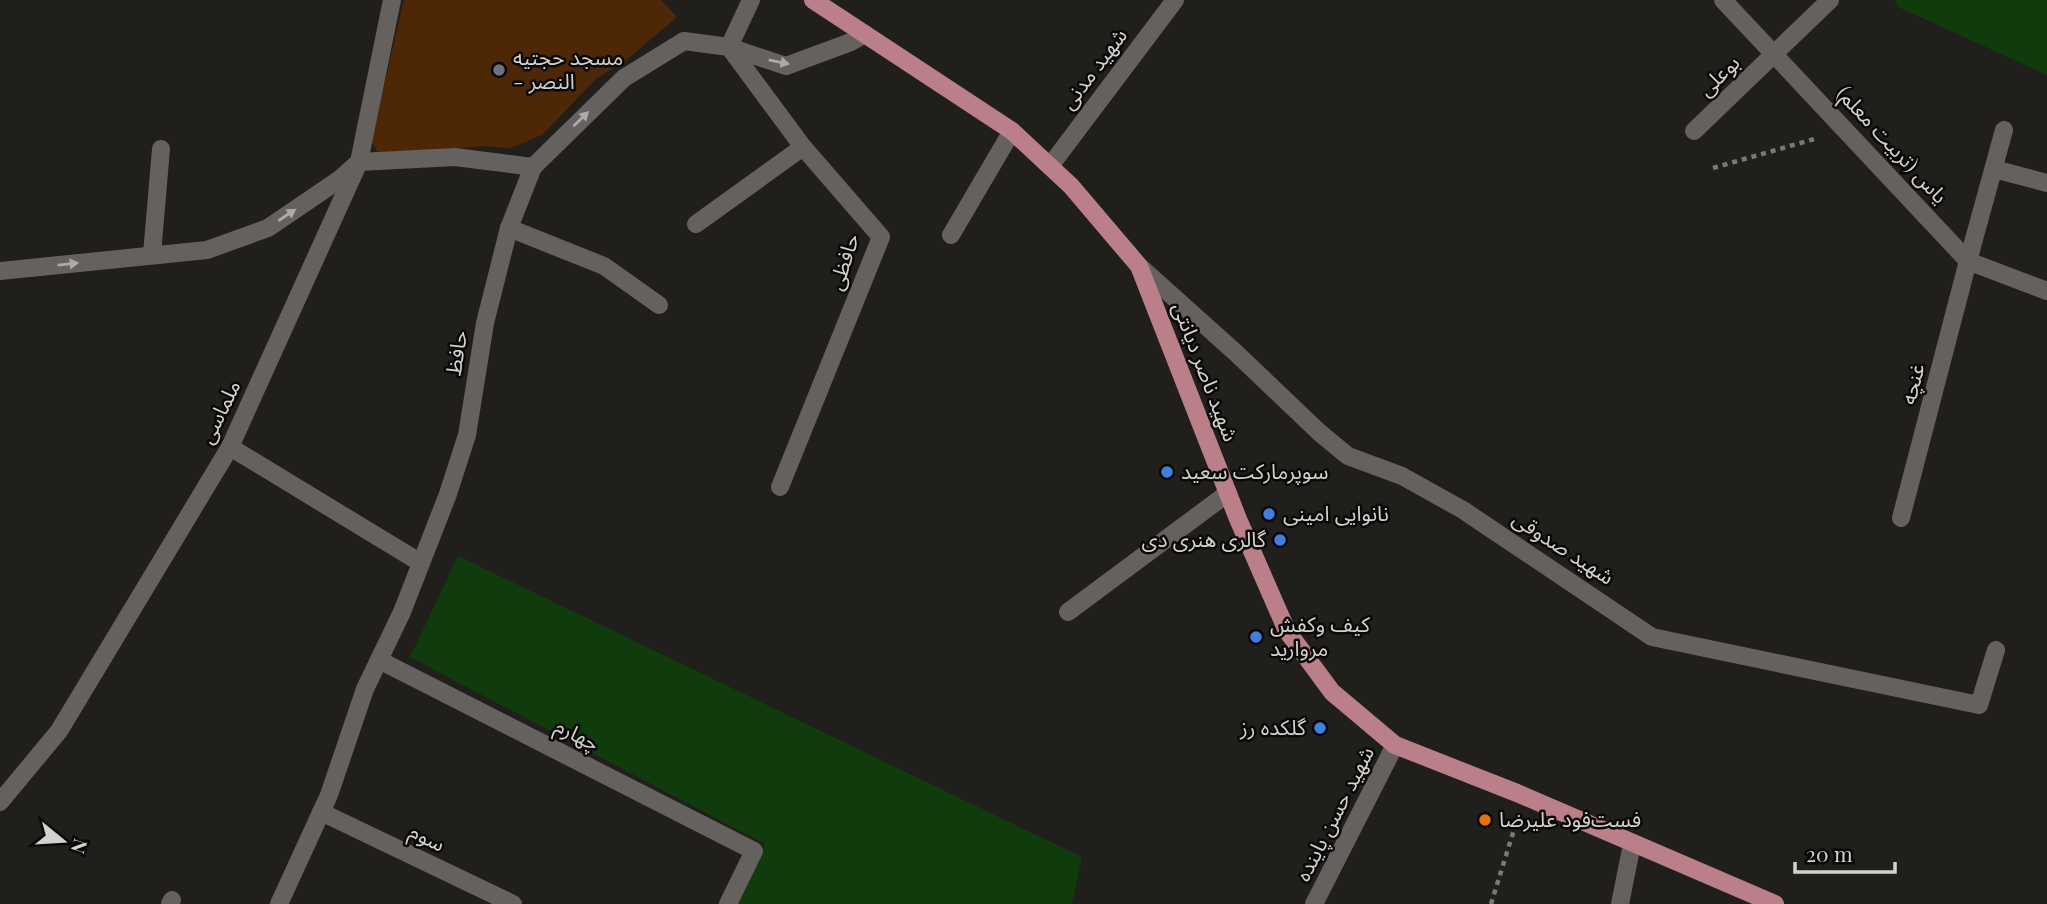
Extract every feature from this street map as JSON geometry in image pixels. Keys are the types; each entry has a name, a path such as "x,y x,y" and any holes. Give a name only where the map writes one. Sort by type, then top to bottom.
{"main road":[{"name":"شهید ناصر دیانتی","path":"813,0 1012,131 1071,186 1139,266 1228,493 1287,631 1332,692 1395,746 1525,796 1776,904"}],"street":[{"name":"ملماسی","path":"0,802 59,731 230,447 359,162 392,0"},
{"path":"729,47 751,0"},
{"name":"شهید مدنی","path":"1050,166 1175,0"},
{"name":"یاس (تربیت معلم)","path":"1723,0 1968,261 2047,291"},
{"name":"بوعلی","path":"1694,131 1829,0"},
{"name":"حافظ","path":"279,904 321,812 365,689 402,612 448,494 467,435 485,323 509,228 533,167 624,78 684,41 729,47 786,65 851,42 865,34"},
{"name":"حافظی","path":"729,47 803,147 881,237 780,487"},
{"name":"غنچه","path":"1901,518 2004,130"},
{"path":"951,235 1012,131"},
{"path":"696,225 803,147"},
{"path":"152,254 161,149"},
{"path":"0,271 207,250 268,228 340,179 359,162 455,157 533,167"},
{"path":"1994,169 2047,183"},
{"path":"509,228 604,266 659,304"},
{"name":"شهید صدوقی","path":"1139,266 1348,456 1402,476 1463,510 1652,637 1979,705 1996,650"},
{"path":"230,447 421,563"},
{"path":"1068,612 1228,493"},
{"name":"چهارم","path":"379,660 754,850 727,904"},
{"name":"شهید حسن پاینده","path":"1314,904 1395,746"},
{"name":"سوم","path":"321,812 513,904"},
{"path":"1620,904 1632,844"}],"path":[{"path":"1713,168 1846,130"},
{"path":"1491,904 1525,796"}],"green space":[{"path":"1895,0 2047,0 2047,75 1898,7"},
{"path":"458,556 1082,857 1072,904 735,904 765,844 410,657"}],"building":[{"name":"مسجد حجتیه - النصر","path":"404,0 661,0 677,17 624,62 597,78 542,135 511,148 483,146 379,154 371,141"}],"place":[{"name":"مسجد حجتیه - النصر","path":"499,70"},
{"name":"سوپرمارکت سعید","path":"1167,472"},
{"name":"نانوایی امینی","path":"1269,514"},
{"name":"گالری هنری دی","path":"1280,540"},
{"name":"کیف و‌کفش مروارید","path":"1256,637"},
{"name":"گلکده رز","path":"1320,728"},
{"name":"فست‌فود علیرضا","path":"1485,820"}]}
